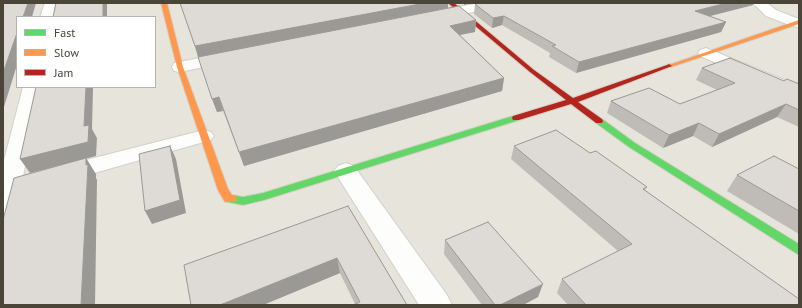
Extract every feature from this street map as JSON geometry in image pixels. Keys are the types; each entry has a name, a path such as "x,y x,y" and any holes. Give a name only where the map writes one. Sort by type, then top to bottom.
{"street":[{"path":"47,16 51,3"},
{"path":"164,3 180,67 223,190 229,199 243,201 264,196 572,101 706,53 798,23"},
{"path":"422,18 456,7 499,3"},
{"path":"759,3 771,13 798,23"},
{"path":"456,7 532,71 632,145 799,250"},
{"path":"706,53 799,93"},
{"path":"180,67 242,54"},
{"path":"3,214 6,189 32,88"},
{"path":"6,189 204,136"},
{"path":"346,171 436,305"}],"shaded area":[{"path":"3,3 799,3 799,305 3,305"}],"building":[{"path":"3,3 28,3 23,16 16,16 16,36 3,73"},
{"path":"56,3 103,3 103,16 53,16"},
{"path":"180,3 425,3 195,46"},
{"path":"727,3 695,11 726,22 579,62 552,46 556,45 504,16 493,18 475,4"},
{"path":"459,6 476,20 450,26 504,78 239,152 219,97 212,99 198,57"},
{"path":"730,58 784,81 787,79 799,84 799,110 786,104 719,134 699,123 669,135 611,101 649,88 680,104 735,83 702,68"},
{"path":"36,88 86,88 84,126 89,125 88,142 20,159"},
{"path":"556,130 590,153 596,151 647,187 643,189 799,299 799,305 586,305 562,279 632,244 514,146"},
{"path":"170,146 180,200 145,211 139,154"},
{"path":"774,156 799,169 799,211 737,175"},
{"path":"86,158 86,165 88,164 81,305 3,305 3,220 14,178"},
{"path":"348,206 407,305 353,305 360,302 337,258 220,305 191,305 184,265"},
{"path":"488,222 543,284 500,305 495,305 445,240"}],"traffic: fast":[{"path":"232,199 243,201 264,196 516,118"},
{"path":"599,121 632,145 799,250"}],"traffic: slow":[{"path":"164,3 180,67 223,190 229,199 232,199"},
{"path":"669,66 799,22"}],"traffic: jam":[{"path":"451,3 532,71 599,121"},
{"path":"516,118 572,101 669,66"}]}
